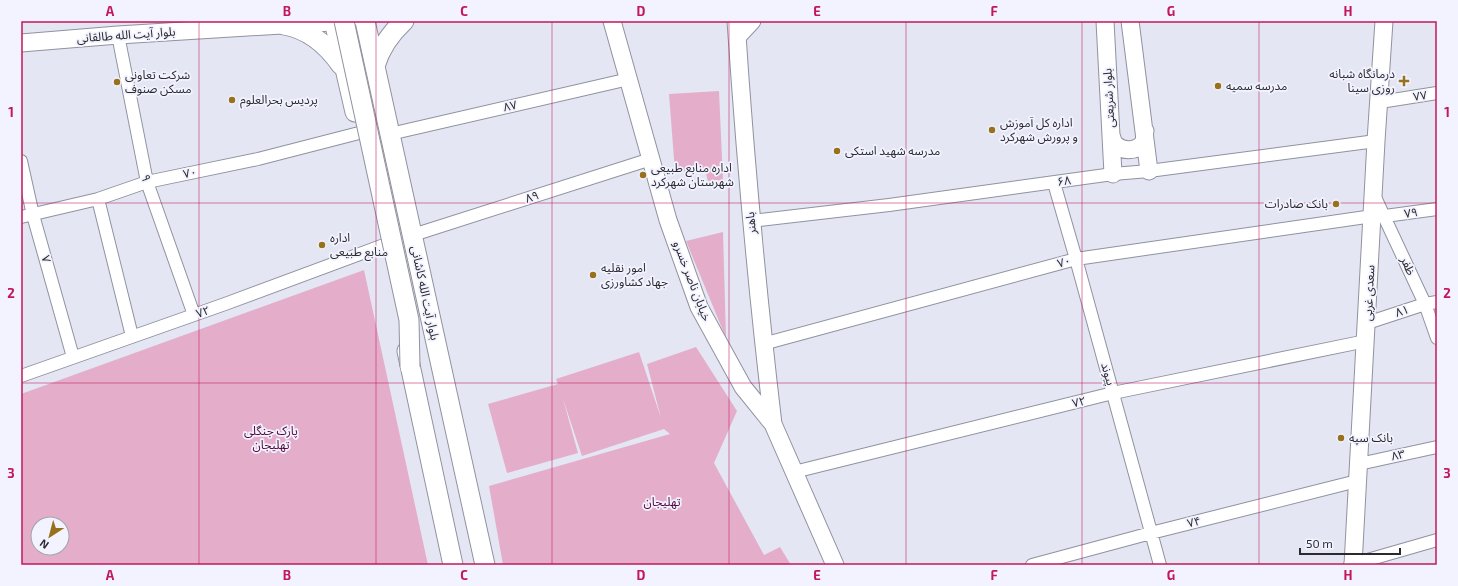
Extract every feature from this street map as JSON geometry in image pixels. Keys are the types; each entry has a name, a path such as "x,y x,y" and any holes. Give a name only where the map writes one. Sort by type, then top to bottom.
{"main road":[{"path":"341,21 345,73 384,245 453,565"},
{"path":"341,21 409,320 410,367"},
{"name":"بلوار آیت الله طالقانی","path":"21,43 246,24 284,25 341,21"},
{"path":"356,21 421,317 440,359"},
{"name":"بلوار آیت الله کاشانی","path":"366,21 485,565"},
{"path":"375,66 387,40 396,28 404,21"},
{"name":"خیابان ناصر خسرو","path":"612,21 668,220 699,307 743,388 773,424 836,565"},
{"path":"725,21 736,29 752,21"},
{"name":"بلوار شریعتی","path":"1105,21 1113,174"},
{"path":"1130,21 1149,171"},
{"name":"سعدی غربی","path":"1352,565 1367,323 1379,216 1374,195 1384,21"},
{"path":"284,25 305,31 321,42 334,55 345,73"},
{"name":"باهنر","path":"736,29 751,221 763,344 773,424"},
{"path":"1111,135 1114,143 1121,148 1130,150 1141,145 1144,140 1144,131"}],"street":[{"name":"۹","path":"118,35 147,182 194,315"},
{"name":"۸۷","path":"390,134 629,79"},
{"name":"۷۷","path":"1380,102 1437,93"},
{"name":"۷۰","path":"27,216 98,199 147,182 258,159 359,133"},
{"name":"۶۸","path":"751,221 889,205 1113,174 1149,171 1376,142"},
{"name":"۸۹","path":"413,235 651,159"},
{"name":"۷","path":"21,161 27,216 73,357"},
{"name":"پیوند","path":"1054,183 1160,565"},
{"path":"98,199 132,336"},
{"name":"۷۹","path":"1379,216 1437,209"},
{"name":"۷۰","path":"763,344 1076,258 1379,216"},
{"name":"ظفر","path":"1379,216 1431,303 1437,338"},
{"name":"۷۲","path":"21,376 194,315 384,245"},
{"name":"۸۱","path":"1367,323 1431,303"},
{"name":"۷۲","path":"794,472 1113,394 1366,341"},
{"name":"۸۳","path":"1359,464 1437,447"},
{"name":"۷۴","path":"1032,565 1151,532 1358,482"},
{"path":"1352,565 1437,540"}],"green space":[{"path":"719,91 723,180 708,181 705,170 675,172 669,94"},
{"path":"723,232 726,338 686,241"},
{"name":"پارک جنگلی تهلیجان","path":"364,270 428,565 21,565 21,394"},
{"name":"تهلیجان","path":"696,347 737,411 714,463 764,555 780,547 791,565 503,565 489,486 670,434 664,429 582,456 563,399 578,453 507,473 488,404 558,384 556,379 639,352 661,418 647,364"}],"place":[{"name":"درمانگاه شبانه روزی سینا","path":"1404,81"},
{"name":"شرکت تعاونی مسکن صنوف","path":"117,82"},
{"name":"مدرسه سمیه","path":"1218,86"},
{"name":"پردیس بحرالعلوم","path":"232,100"},
{"name":"اداره کل آموزش و پرورش شهرکرد","path":"992,130"},
{"name":"مدرسه شهید استکی","path":"837,151"},
{"name":"اداره منابع طبیعی شهرستان شهرکرد","path":"643,175"},
{"name":"بانک صادرات","path":"1336,204"},
{"name":"اداره منابع طبیعی","path":"322,245"},
{"name":"امور نقلیه جهاد کشاورزی","path":"593,275"},
{"name":"بانک سپه","path":"1341,438"}]}
